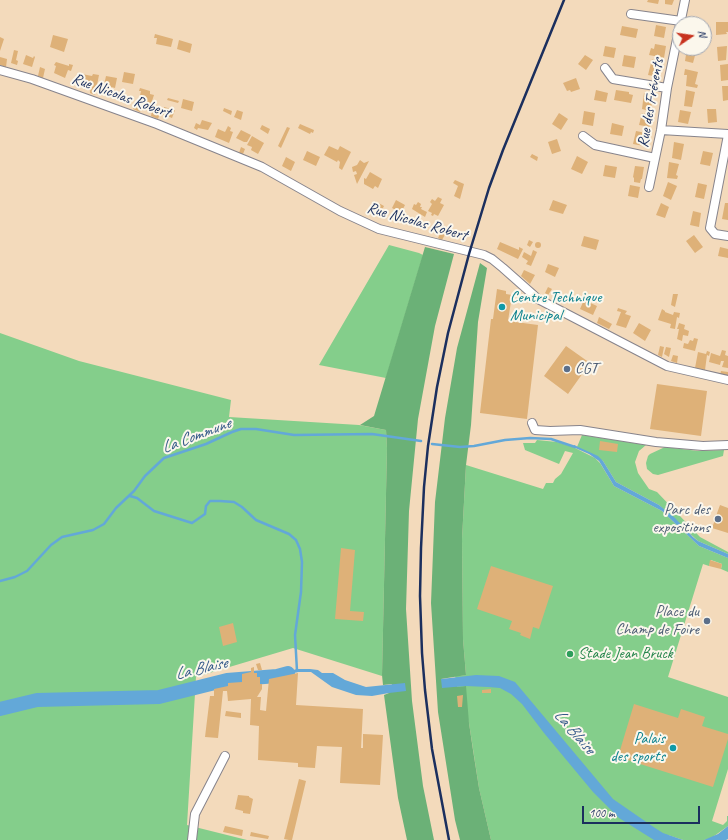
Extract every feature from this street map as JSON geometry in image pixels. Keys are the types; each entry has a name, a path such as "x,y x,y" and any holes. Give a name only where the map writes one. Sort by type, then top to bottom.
{"street":[{"name":"Rue des Frévents","path":"682,16 685,0"},
{"path":"631,14 672,19"},
{"name":"Rue des Frévents","path":"649,187 661,130 674,56"},
{"path":"605,68 613,79 667,88"},
{"name":"Rue Nicolas Robert","path":"0,70 32,79 157,124 255,164 340,211 379,228 484,255 503,268 538,299 667,366 728,380"},
{"path":"661,130 728,135 710,228 715,234 728,236"},
{"path":"583,136 595,145 655,158"},
{"path":"532,423 535,430 580,430 656,442 703,446 728,445"},
{"path":"192,840 195,814 225,756"}],"green space":[{"path":"389,245 423,255 386,378 319,365"},
{"path":"425,247 454,254 435,326 418,419 409,511 406,609 412,701 423,786 434,840 407,840 398,798 384,695 389,693 392,684 383,685 382,675 387,448 386,430 360,425 374,416"},
{"path":"480,263 487,268 478,322 471,425 466,465 462,539 463,639 466,675 441,679 459,687 466,686 469,723 479,788 491,840 460,840 455,820 438,712 431,603 435,502 445,418 457,348"},
{"path":"0,333 79,361 231,400 229,417 359,425 386,430 387,448 382,676 293,648 196,677 187,825 247,840 0,840"},
{"path":"582,435 646,445 639,451 635,462 638,473 649,489 657,492 700,537 728,552 728,554 698,541 659,505 616,482 603,461 577,447"},
{"name":"Stade Jean Bruck","path":"537,440 557,442 573,447 595,458 600,463 614,486 662,511 699,546 728,558 728,572 721,569 722,564 711,560 709,566 703,564 668,677 728,697 728,769 712,821 723,825 727,821 728,816 728,826 710,839 683,840 668,835 667,840 491,840 479,788 469,723 455,676 466,675 463,639 462,539 466,465 543,489 546,483 553,483 561,474 573,453 565,451 559,464 525,450 523,443 535,443"},
{"path":"665,447 698,451 724,450 723,456 658,475 653,474 647,469 646,463 648,456"}],"water":[{"path":"574,445 598,456 603,461 616,482 659,505 675,518 698,541 728,554 728,558 699,546 662,511 614,486 599,461 589,454 573,447"},
{"path":"297,669 310,669 318,670 322,673 333,673 345,680 366,687 405,683 406,691 372,696 356,695 332,687 311,672 298,672 269,679 270,676"},
{"path":"476,675 499,676 515,682 613,799 663,833 683,840 654,840 619,818 593,792 522,704 511,694 500,688 466,686 442,688 441,679"},
{"path":"728,826 728,839 704,840 718,834"}],"building":[{"path":"648,0 659,0 658,4 647,2"},
{"path":"665,0 674,0 672,5 665,4"},
{"path":"716,22 728,22 727,34 716,35"},
{"path":"656,25 666,27 664,38 654,36"},
{"path":"622,26 638,29 636,38 620,35"},
{"path":"155,34 173,39 171,47 156,44 157,38 154,38"},
{"path":"53,35 68,39 64,52 50,47"},
{"path":"0,37 4,39 0,51"},
{"path":"179,40 192,44 190,53 177,49"},
{"path":"655,44 666,46 664,58 649,55 651,48 654,49"},
{"path":"605,46 616,48 614,58 603,56"},
{"path":"727,46 726,60 718,61 717,47"},
{"path":"14,50 18,51 16,60 18,61 17,65 11,63"},
{"path":"26,55 33,58 34,56 35,57 32,67 23,64"},
{"path":"585,55 593,60 586,70 578,64"},
{"path":"624,55 636,57 634,68 622,66"},
{"path":"686,56 695,56 693,63 685,61"},
{"path":"0,57 7,59 6,67 0,65"},
{"path":"652,59 660,61 658,77 648,75"},
{"path":"56,62 69,66 69,64 73,65 71,71 68,70 65,78 54,73 56,66 54,65"},
{"path":"728,64 728,80 721,81 720,65"},
{"path":"40,67 45,69 43,78 38,76"},
{"path":"685,69 698,72 695,84 698,85 697,88 686,86 687,75 684,75"},
{"path":"124,72 135,74 133,84 122,82"},
{"path":"82,74 92,76 93,74 99,75 95,95 90,93 91,84 80,81"},
{"path":"106,76 117,78 115,88 104,85"},
{"path":"576,78 580,89 571,92 570,90 567,91 563,83"},
{"path":"722,86 728,86 728,100 723,101"},
{"path":"140,88 150,91 150,94 154,95 151,104 139,100 141,91 139,91"},
{"path":"596,90 608,93 606,102 594,100"},
{"path":"616,90 629,92 629,94 633,95 631,103 614,100"},
{"path":"686,90 695,92 692,107 684,106"},
{"path":"644,93 654,95 650,111 642,109"},
{"path":"168,98 179,101 178,103 167,100"},
{"path":"183,99 194,102 192,111 181,108"},
{"path":"134,102 142,106 140,112 133,109"},
{"path":"164,107 175,110 172,118 162,114"},
{"path":"224,108 232,111 231,115 223,111"},
{"path":"707,109 716,109 717,122 708,123"},
{"path":"237,110 243,112 241,120 234,117"},
{"path":"680,110 691,112 688,124 678,122"},
{"path":"152,111 160,113 158,119 151,116"},
{"path":"584,111 595,113 593,126 582,124"},
{"path":"559,113 568,119 561,130 552,124"},
{"path":"642,113 652,115 650,127 639,125"},
{"path":"202,120 212,123 208,130 198,128 197,130 194,128 196,123 200,125"},
{"path":"612,123 624,126 622,136 610,134"},
{"path":"300,124 314,130 313,133 311,132 310,134 298,128"},
{"path":"262,125 270,129 268,134 260,129"},
{"path":"228,126 231,128 230,131 233,132 229,143 215,137 218,129 225,132"},
{"path":"287,127 290,128 281,148 278,146"},
{"path":"241,130 251,135 247,142 236,138"},
{"path":"636,131 646,133 644,146 633,144"},
{"path":"252,136 264,143 258,154 251,150 252,147 247,145"},
{"path":"557,139 561,151 552,154 548,142"},
{"path":"674,142 684,144 681,160 672,158"},
{"path":"329,146 338,150 340,146 351,152 342,170 339,168 340,162 338,160 337,162 324,155"},
{"path":"241,147 245,149 243,154 239,153"},
{"path":"307,151 320,157 316,166 303,160"},
{"path":"703,151 713,153 710,166 700,164"},
{"path":"532,154 538,157 537,161 530,157"},
{"path":"577,156 588,162 582,174 571,169"},
{"path":"286,157 295,162 291,171 282,166"},
{"path":"360,160 364,163 369,161 357,184 354,175 357,174 356,171 353,172 352,167 357,165"},
{"path":"669,162 679,164 676,175 678,176 677,179 667,178"},
{"path":"605,165 617,167 615,178 603,176"},
{"path":"635,166 644,167 640,183 634,182 633,177"},
{"path":"370,172 382,179 378,188 375,186 373,189 364,184 364,178 366,179"},
{"path":"455,180 464,184 460,199 454,196 458,186 453,183"},
{"path":"668,182 677,186 671,200 663,196"},
{"path":"698,183 707,185 704,199 695,197"},
{"path":"630,185 640,187 638,198 628,196"},
{"path":"438,197 442,199 440,203 444,205 438,216 434,214 433,216 431,215 432,213 428,211 432,204 430,202 432,199 435,201"},
{"path":"396,200 405,205 401,213 392,208"},
{"path":"553,200 567,205 563,214 549,210"},
{"path":"375,201 384,206 380,214 371,209"},
{"path":"418,202 421,204 421,209 427,212 425,217 412,209 414,204 416,205"},
{"path":"661,203 669,207 665,218 656,215"},
{"path":"725,203 728,203 728,220 722,219"},
{"path":"693,211 701,213 699,227 690,225"},
{"path":"442,230 446,233 442,240 438,238"},
{"path":"694,235 703,247 695,253 686,241"},
{"path":"584,236 599,240 596,250 581,246"},
{"path":"529,240 533,242 530,247 527,245"},
{"path":"500,242 519,250 519,247 523,249 518,259 497,249"},
{"path":"538,242 541,245 538,248 535,245"},
{"path":"720,247 728,249 728,258 718,256"},
{"path":"533,250 537,252 531,266 526,264 528,261 522,257 524,252 531,256"},
{"path":"548,264 559,268 555,277 545,272"},
{"path":"524,270 535,275 530,284 521,276"},
{"path":"548,287 552,289 548,295 545,293"},
{"path":"497,289 506,291 506,294 512,295 508,321 538,325 527,419 480,413 491,319 493,319"},
{"path":"673,294 678,294 675,307 671,305"},
{"path":"584,300 597,306 593,315 580,309"},
{"path":"618,308 627,311 625,314 631,316 626,328 616,325 621,312 617,311"},
{"path":"662,309 673,315 674,312 680,313 679,318 677,317 675,329 670,328 671,324 658,320"},
{"path":"599,317 612,324 609,329 597,323"},
{"path":"639,323 651,330 645,341 633,333"},
{"path":"679,323 685,325 684,329 689,331 688,336 683,335 682,341 677,339 679,329 677,329"},
{"path":"694,338 698,339 695,351 683,348 684,343 688,344 690,340 693,341"},
{"name":"CGT","path":"566,346 590,363 568,394 544,376"},
{"path":"660,346 664,347 662,357 658,355"},
{"path":"666,347 671,348 669,357 664,354"},
{"path":"722,350 726,351 725,355 728,356 728,368 722,367 724,361 721,361 720,365 709,362 711,353 720,356"},
{"path":"707,351 710,352 709,356 707,355 705,370 695,368 698,352 706,354"},
{"path":"673,355 678,356 677,363 671,361"},
{"path":"721,371 728,372 728,377 720,375"},
{"path":"657,384 707,391 701,436 650,429"},
{"path":"600,441 618,444 617,452 599,450"},
{"name":"Parc des expositions","path":"720,505 728,508 728,533 712,528 716,517 723,518 716,516"},
{"path":"341,548 355,550 350,611 364,612 363,621 335,619"},
{"path":"710,560 722,564 721,569 709,566"},
{"path":"491,566 553,586 539,629 533,627 530,639 520,635 521,633 509,629 512,621 477,609"},
{"path":"233,623 237,642 223,646 219,627"},
{"path":"260,663 262,670 258,670 256,664"},
{"path":"254,667 254,673 257,673 257,677 260,677 260,684 262,684 262,689 257,697 261,697 260,710 266,711 269,679 298,673 296,705 363,709 361,748 363,748 363,734 383,735 380,785 340,783 342,747 317,746 315,768 298,767 298,763 258,760 259,726 250,725 251,699 228,701 227,691 223,691 218,738 205,737 210,696 214,696 214,689 228,686 228,683 242,682 242,674 251,672 251,668"},
{"path":"491,689 491,693 482,693 482,690"},
{"path":"463,695 462,707 458,707 457,696"},
{"name":"Palais des sports","path":"634,704 678,718 681,709 705,717 702,726 728,734 728,739 713,787 618,757"},
{"path":"226,711 241,713 241,718 225,716"},
{"path":"299,779 306,781 292,840 284,839"},
{"path":"238,795 249,796 253,799 250,814 243,813 243,811 235,809"},
{"path":"225,826 243,830 242,836 223,832"},
{"path":"251,832 269,836 268,839 250,836"}],"waterway":[{"name":"La Commune","path":"0,581 15,577 27,571 51,545 62,537 93,530 104,524 116,508 134,491 145,476 164,458 206,444 241,429 256,429 294,435 372,434 421,441"},
{"path":"432,444 460,447 505,440 530,438 551,439 575,447"},
{"path":"130,496 137,498 154,511 192,523 205,514 206,506 210,501 234,502 256,520 289,534 296,540 300,549 302,562 301,592 295,635 297,671"},
{"name":"La Blaise","path":"0,709 37,700 159,697 227,680 277,676 288,673"}],"railway":[{"path":"449,840 432,749 422,653 420,596 421,548 428,446 437,387 448,333 469,254 489,188 564,0"}],"place":[{"name":"Centre Technique Municipal","path":"502,307"},
{"name":"CGT","path":"567,369"},
{"name":"Parc des expositions","path":"718,519"},
{"name":"Place du Champ de Foire","path":"707,621"},
{"name":"Stade Jean Bruck","path":"570,654"},
{"name":"Palais des sports","path":"673,748"}]}
